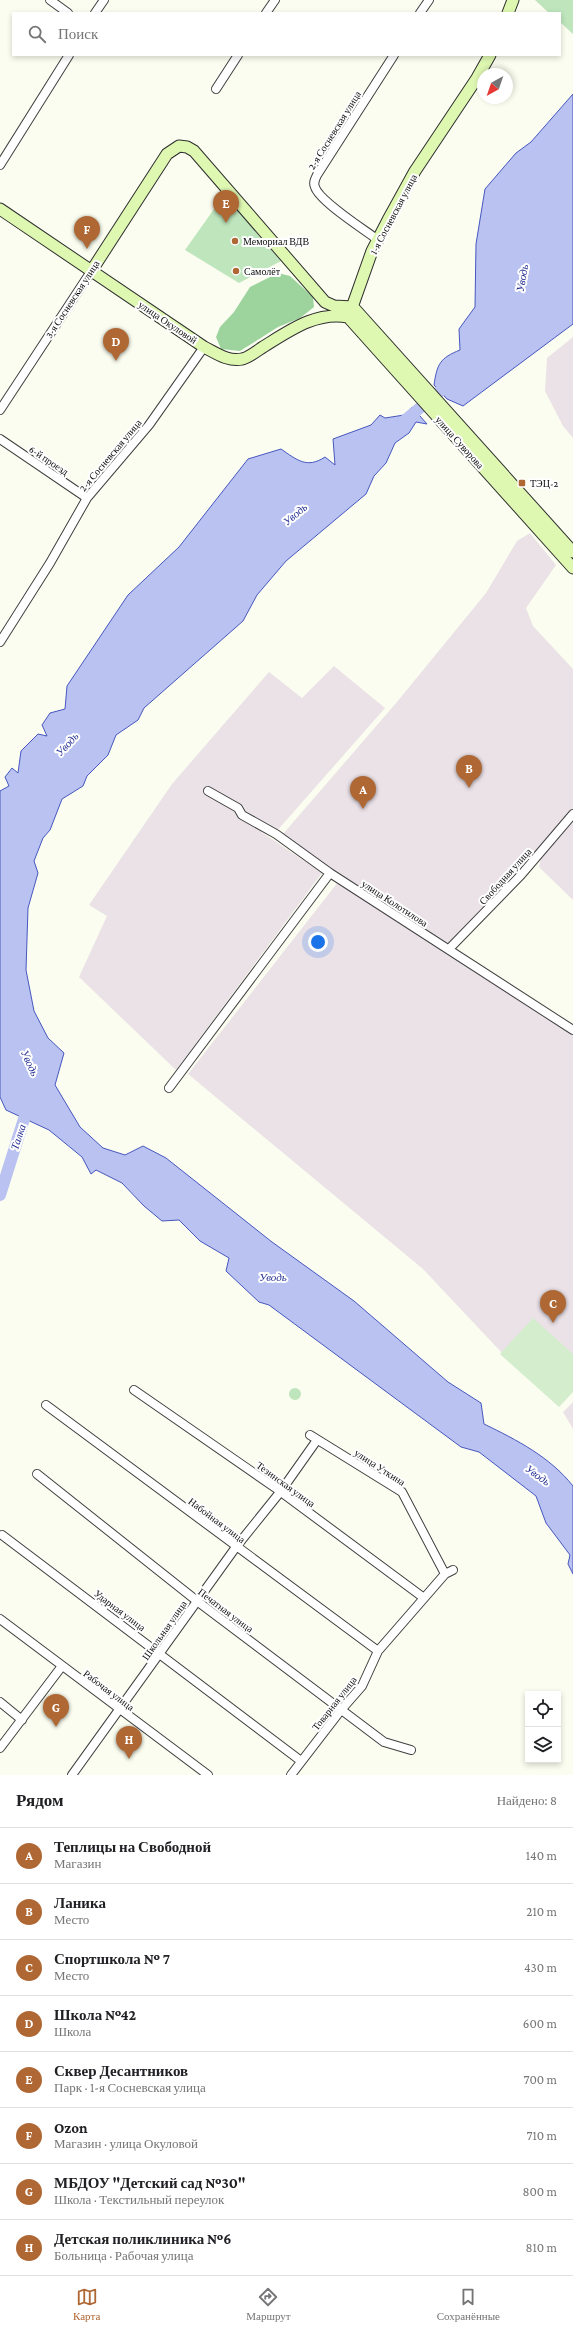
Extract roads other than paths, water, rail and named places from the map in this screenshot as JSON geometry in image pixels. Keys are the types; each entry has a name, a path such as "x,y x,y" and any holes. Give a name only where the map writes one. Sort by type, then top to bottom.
{"main road":[{"path":"508,12 513,0"},
{"name":"1-я Сосневская улица","path":"350,312 378,240 415,171 489,56"},
{"name":"3-я Сосневская улица","path":"92,270 167,154 179,146 187,147 194,151 325,302 350,312"},
{"name":"улица Окуловой","path":"0,209 204,347 226,358 242,359 289,331 313,319 327,315 350,312"},
{"name":"улица Суворова","path":"350,312 536,519 573,568"},
{"name":"улица Суворова","path":"536,519 573,552"}],"street":[{"path":"50,0 67,12"},
{"path":"97,12 104,0"},
{"path":"267,12 274,0"},
{"path":"421,12 429,0"},
{"path":"0,165 68,56"},
{"path":"216,89 237,56"},
{"name":"2-я Сосневская улица","path":"378,240 335,209 315,188 314,182 393,56"},
{"name":"3-я Сосневская улица","path":"0,410 92,270"},
{"name":"2-я Сосневская улица","path":"0,642 50,563 87,498 149,425 204,347"},
{"name":"6-й проезд","path":"0,439 87,498"},
{"name":"улица Колотилова","path":"208,791 238,808 242,814 276,834 330,873 573,1030"},
{"name":"Свободная улица","path":"449,949 521,875 573,814"},
{"path":"168,1088 330,873"},
{"name":"Тезинская улица","path":"134,1390 281,1491 424,1598"},
{"name":"Набойная улица","path":"46,1405 378,1651"},
{"name":"Школьная улица","path":"72,1775 236,1547 281,1491 314,1437"},
{"name":"улица Уткина","path":"314,1437 402,1492 444,1574"},
{"name":"Печатная улица","path":"37,1474 197,1601 384,1742 411,1750"},
{"name":"Ударная улица","path":"2,1535 161,1653 301,1761"},
{"name":"Товарная улица","path":"291,1775 341,1710 362,1686 378,1651 444,1574 453,1570"},
{"name":"Рабочая улица","path":"0,1618 119,1710 208,1775"},
{"path":"0,1748 62,1666"},
{"path":"0,1702 22,1720"}],"water":[{"path":"573,94 573,324 463,406 447,399 434,385 438,367 444,359 460,350 459,329 475,307 476,244 485,189 516,153 531,142"},
{"path":"412,407 427,424 416,422 409,433 395,443 386,463 374,476 366,494 286,561 257,595 243,621 144,708 138,720 116,735 108,755 87,776 83,786 62,799 50,830 43,838 34,861 38,873 28,908 26,970 34,1011 48,1038 64,1053 55,1085 80,1127 103,1148 125,1155 143,1146 166,1158 272,1242 354,1301 448,1382 481,1403 484,1424 521,1443 554,1466 573,1486 573,1574 568,1564 570,1555 546,1523 536,1496 479,1452 461,1447 269,1305 259,1302 226,1271 229,1258 200,1241 179,1220 162,1221 144,1206 122,1183 96,1170 91,1174 82,1157 49,1130 6,1110 0,1097 0,791 9,786 5,777 12,768 18,773 21,751 38,734 47,736 42,725 50,713 65,709 67,686 128,595 179,547 248,459 281,449 302,462 307,463 319,461 325,457 335,465 333,439 371,425 380,415 385,418 404,415"}],"waterway":[{"name":"Уводь","path":"403,422 452,381"},
{"name":"Талка","path":"0,1195 29,1103"}],"place":[{"name":"Сквер Десантников","path":"226,223"},
{"name":"Мемориал ВДВ","path":"235,241"},
{"name":"Ozon","path":"87,249"},
{"name":"Самолёт","path":"236,271"},
{"name":"Школа №42","path":"116,361"},
{"name":"ТЭЦ-2","path":"522,483"},
{"name":"Ланика","path":"469,788"},
{"name":"Теплицы на Свободной","path":"363,809"},
{"name":"Спортшкола № 7","path":"553,1323"},
{"name":"МБДОУ \"Детский сад №30\"","path":"56,1727"},
{"name":"Детская поликлиника №6","path":"129,1759"}]}
